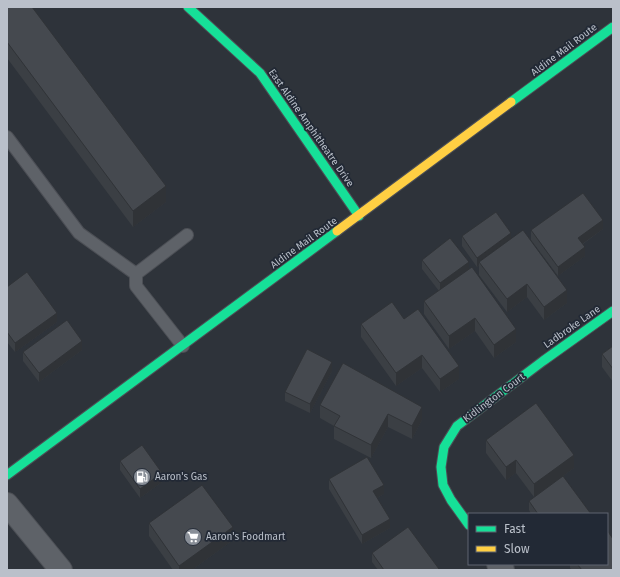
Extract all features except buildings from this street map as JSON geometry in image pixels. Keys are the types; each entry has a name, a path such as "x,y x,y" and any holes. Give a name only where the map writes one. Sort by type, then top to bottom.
{"main road":[{"name":"East Aldine Amphitheatre Drive","path":"188,7 260,73 359,216"},
{"name":"Aldine Mail Route","path":"7,475 613,27"},
{"name":"Ladbroke Lane","path":"543,361 613,312"},
{"name":"Kidlington Court","path":"468,523 451,500 443,485 442,467 444,447 457,426 543,361"}],"street":[{"path":"7,504 61,570"}],"lane":[{"path":"7,137 79,234 136,274"},
{"path":"136,274 187,235"},
{"path":"136,274 136,286 183,346"}],"traffic: fast":[{"path":"188,7 260,73 359,216"},
{"path":"511,102 613,27"},
{"path":"7,475 337,231"},
{"path":"468,524 451,500 443,485 441,467 444,447 457,426 543,361 613,311"}],"traffic: slow":[{"path":"337,231 511,102"}],"place":[{"name":"Aaron's Gas","path":"142,477"},
{"name":"Aaron's Foodmart","path":"193,537"}]}
